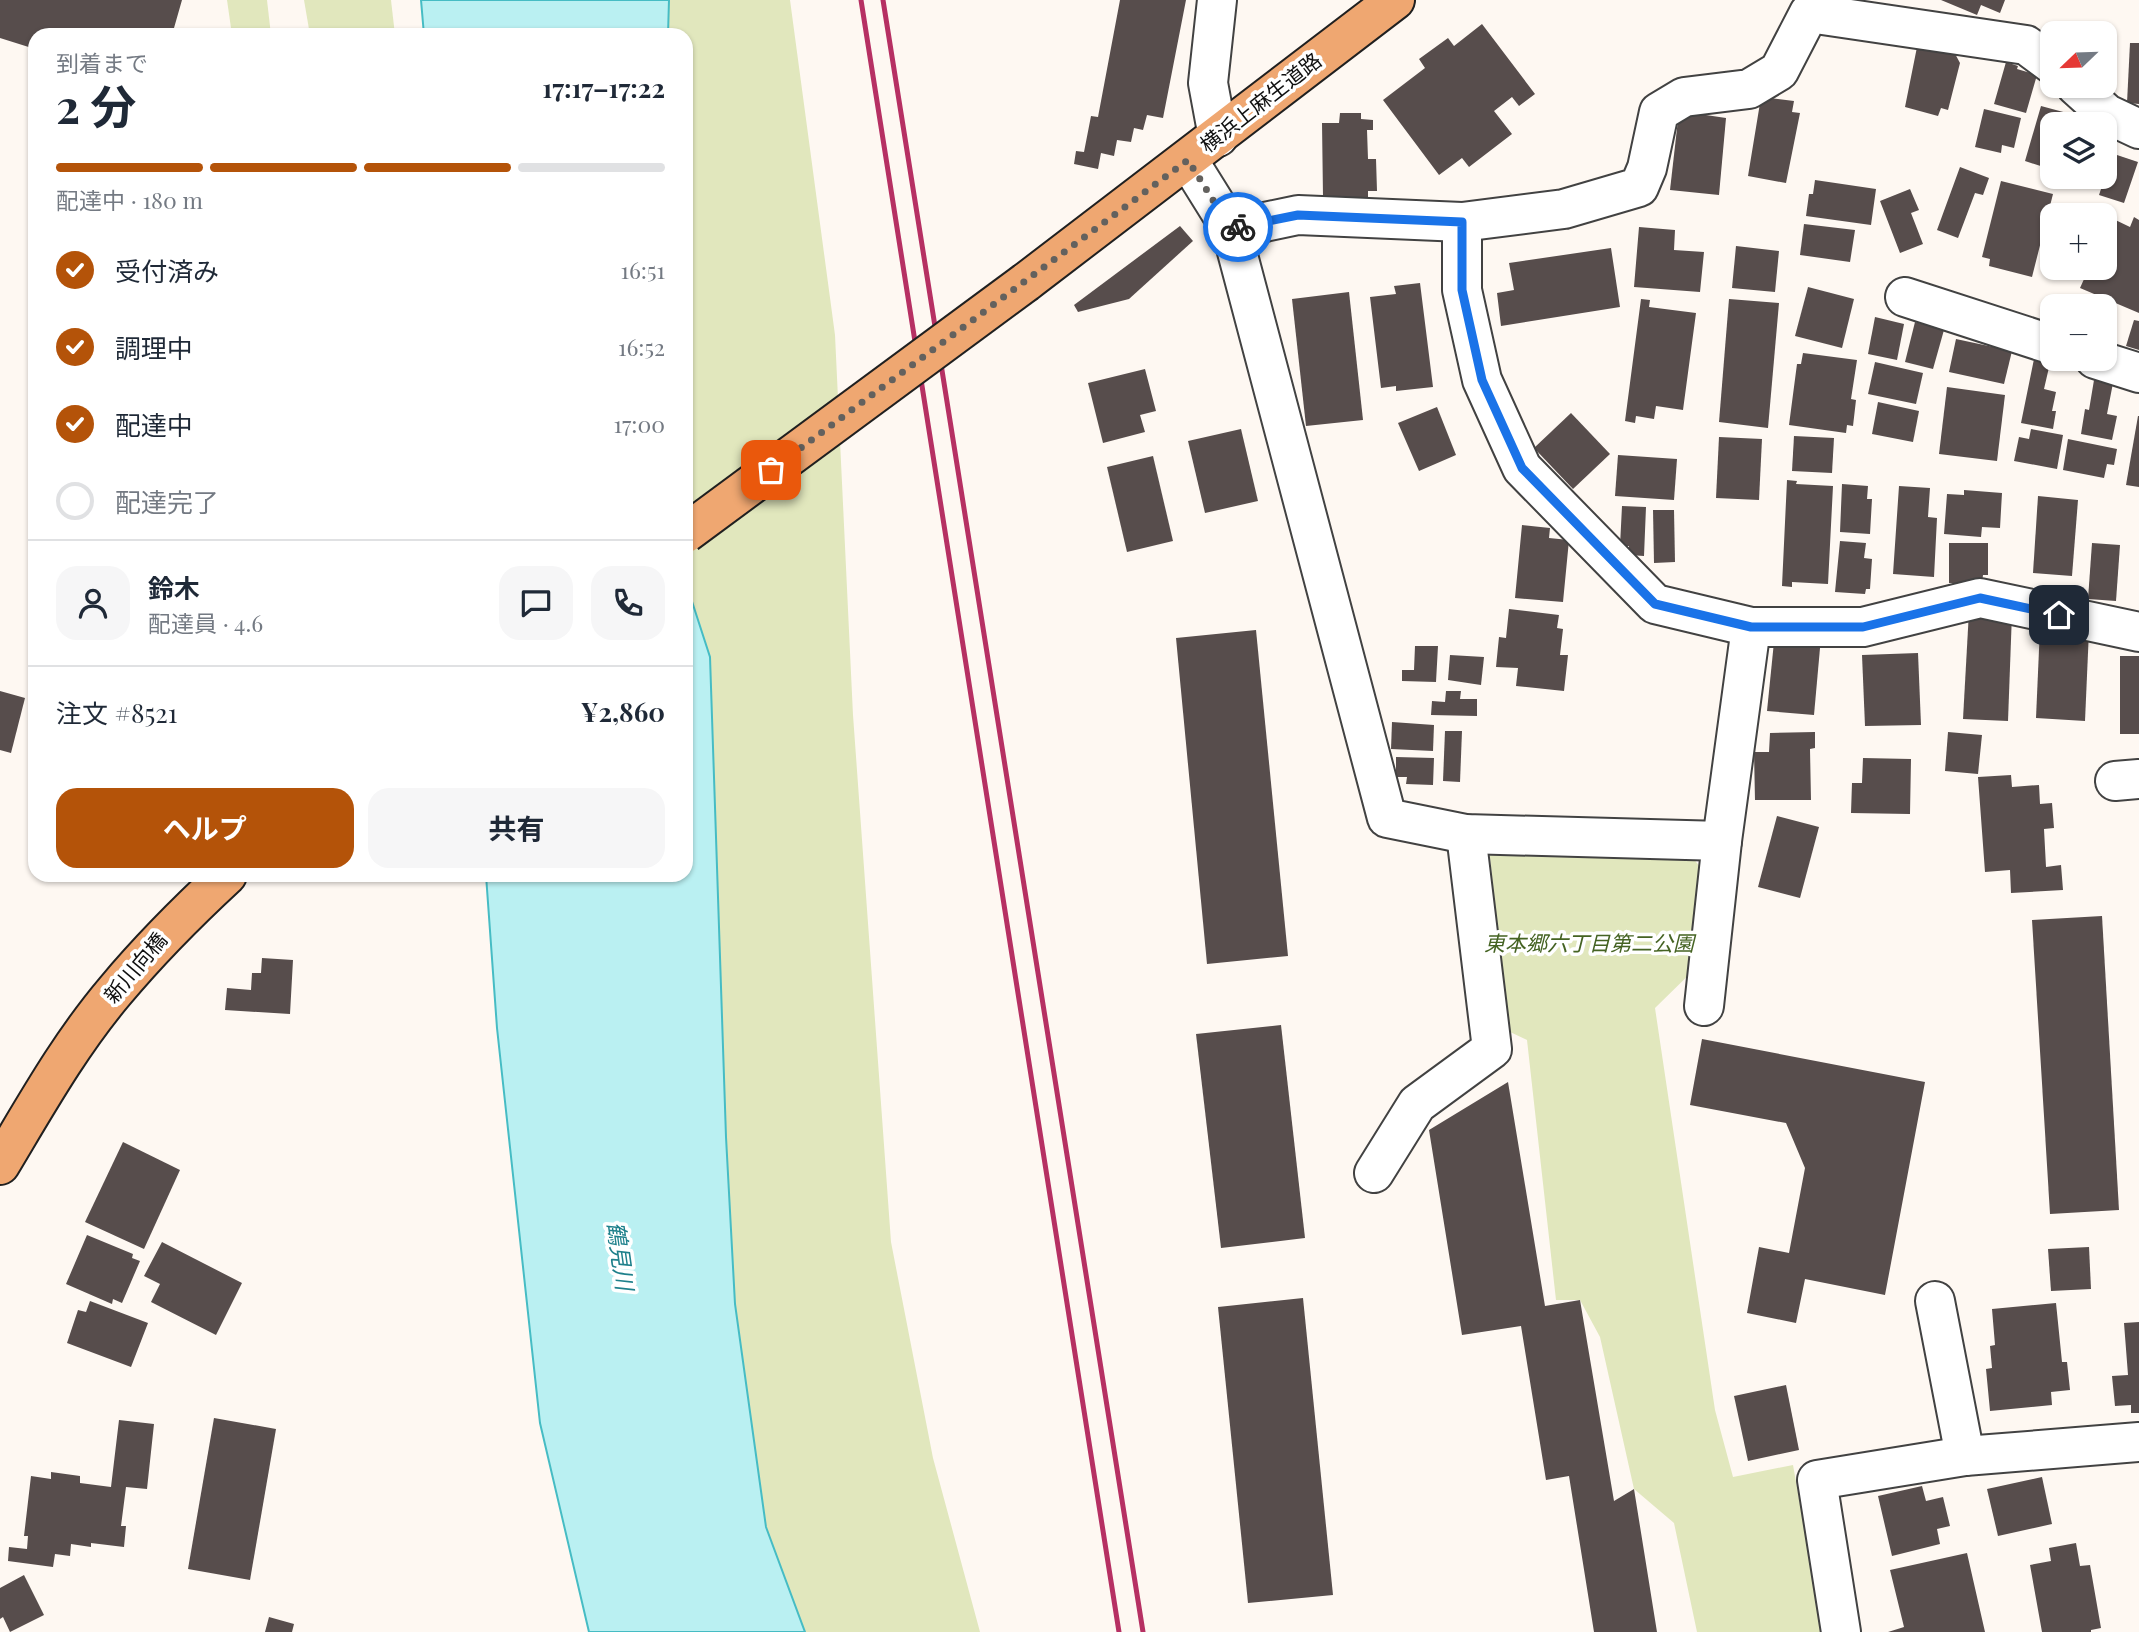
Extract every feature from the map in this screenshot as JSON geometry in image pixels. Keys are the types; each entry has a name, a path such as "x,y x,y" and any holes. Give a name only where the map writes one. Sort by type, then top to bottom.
{"main road":[{"name":"横浜上麻生道路","path":"693,528 1026,282 1395,0"},
{"name":"新川向橋","path":"0,1165 56,1071 113,992 174,924 219,882"}],"street":[{"path":"1217,0 1208,83 1218,137"},
{"path":"1231,229 1298,215 1462,222 1564,209 1639,187 1647,168 1659,112 1684,97 1749,89 1779,71 1808,7 2026,45 2040,55"},
{"path":"2090,98 2107,114 2139,129"},
{"path":"1188,160 1231,229 1387,818 1466,834 1722,841"},
{"path":"1462,222 1462,290 1482,380 1522,468 1655,604 1751,627 1863,627 1980,598 2139,632"},
{"path":"1905,296 2040,341"},
{"path":"2117,366 2139,373"},
{"path":"1704,1006 1722,841 1751,627"},
{"path":"1374,1173 1417,1104 1492,1049 1466,834"},
{"path":"1935,1301 1965,1456"},
{"path":"1840,1632 1817,1479 1965,1456 2139,1442"}],"green space":[{"path":"227,0 267,0 270,28 231,28"},
{"path":"304,0 391,0 394,28 309,28"},
{"path":"669,0 790,0 835,335 853,715 891,1242 933,1458 980,1632 805,1632 766,1527 735,1304 726,1137 710,657 693,605 693,28 668,28"},
{"name":"東本郷六丁目第二公園","path":"1489,848 1692,857 1701,868 1703,961 1655,1008 1715,1410 1733,1477 1793,1465 1823,1632 1697,1632 1674,1523 1634,1489 1600,1337 1580,1300 1556,1300 1527,1040 1508,1031"}],"water":[{"path":"421,0 669,0 668,28 423,28"},
{"name":"鶴見川","path":"693,605 710,657 726,1137 735,1304 766,1527 805,1632 589,1632 540,1423 497,1028 487,882 693,882"}],"building":[{"path":"0,0 182,0 174,28 28,28 28,47 0,38"},
{"path":"1120,0 1186,0 1163,118 1147,115 1143,130 1134,128 1131,142 1117,140 1114,156 1101,153 1098,169 1074,164 1076,151 1084,152 1091,116 1098,117"},
{"path":"1941,0 2005,0 2000,13 1981,5 1977,15"},
{"path":"1482,24 1535,94 1519,106 1512,97 1494,111 1512,134 1469,167 1462,158 1439,175 1383,100 1425,68 1419,59 1448,38 1454,46"},
{"path":"1918,42 1953,50 1960,63 1948,110 1941,108 1938,116 1905,107"},
{"path":"2130,43 2139,43 2139,104 2127,103"},
{"path":"2006,62 2018,66 2017,69 2037,75 2026,113 1994,104"},
{"path":"1761,97 1794,101 1792,112 1800,113 1786,183 1748,176"},
{"path":"2041,106 2063,112 2040,112 2040,166 2025,161"},
{"path":"1984,109 2021,118 2014,148 2002,145 2001,153 1975,147"},
{"path":"1679,111 1726,118 1719,195 1670,190"},
{"path":"1340,113 1361,113 1361,119 1373,120 1373,130 1367,130 1368,159 1376,159 1377,191 1368,191 1368,197 1323,197 1322,123 1339,123"},
{"path":"2117,155 2138,162 2124,203 2099,195 2101,189 2117,189"},
{"path":"1960,167 1989,178 1983,195 1975,193 1958,238 1937,230"},
{"path":"1815,180 1876,189 1871,225 1806,216 1809,194 1813,194"},
{"path":"2001,181 2053,194 2051,203 2040,203 2040,245 2032,277 1989,266 1990,259 1982,257"},
{"path":"1910,189 1919,210 1911,213 1923,244 1900,253 1880,201"},
{"path":"2134,217 2139,220 2139,313 2117,304 2117,294 2094,294 2080,288 2084,280 2117,280 2117,221 2130,227"},
{"path":"1804,224 1855,230 1850,262 1800,255"},
{"path":"1180,226 1193,241 1129,299 1078,312 1074,305"},
{"path":"1639,227 1675,230 1674,250 1704,252 1700,292 1634,287"},
{"path":"1736,246 1779,251 1775,292 1732,288"},
{"path":"1611,248 1620,307 1501,326 1497,293 1514,290 1509,263"},
{"path":"1420,283 1433,387 1396,391 1396,386 1381,388 1370,297 1396,294 1394,286"},
{"path":"1808,287 1854,299 1842,348 1795,336"},
{"path":"1349,292 1363,420 1306,426 1292,299"},
{"path":"1641,299 1650,300 1649,307 1696,313 1683,410 1656,406 1654,419 1636,416 1635,423 1625,421"},
{"path":"1729,299 1779,303 1768,428 1719,422"},
{"path":"1875,317 1904,324 1897,360 1868,354"},
{"path":"2134,320 2139,321 2139,350 2126,346"},
{"path":"1915,322 1944,330 1933,369 1905,362"},
{"path":"1956,339 2012,351 2004,384 1949,372"},
{"path":"1803,353 1857,360 1851,399 1856,400 1853,426 1847,425 1846,433 1789,425 1797,364 1801,364"},
{"path":"2034,359 2040,360 2040,371 2048,371 2044,389 2056,392 2052,411 2056,411 2053,429 2021,423"},
{"path":"1875,362 1923,373 1916,404 1868,394"},
{"path":"1145,369 1156,411 1140,415 1145,432 1103,443 1088,383"},
{"path":"2094,380 2113,383 2107,414 2117,416 2112,440 2081,434 2085,409 2089,410"},
{"path":"1947,387 2005,395 1997,461 1939,454"},
{"path":"1878,402 1919,411 1913,442 1872,434"},
{"path":"1437,407 1456,455 1419,471 1398,423"},
{"path":"1571,413 1610,454 1573,489 1534,448"},
{"path":"2139,416 2139,487 2126,485"},
{"path":"1241,429 1258,501 1205,513 1188,441"},
{"path":"2031,429 2063,435 2057,469 2014,461 2019,437 2029,439"},
{"path":"1794,436 1834,438 1832,473 1792,471"},
{"path":"1719,437 1762,439 1759,500 1716,498"},
{"path":"2068,439 2117,449 2114,465 2107,464 2104,478 2063,470"},
{"path":"1618,455 1677,459 1674,500 1615,496"},
{"path":"1153,456 1173,541 1127,552 1107,467"},
{"path":"1787,480 1797,481 1796,484 1833,486 1828,584 1792,582 1792,587 1782,586"},
{"path":"1842,484 1868,486 1867,499 1872,499 1870,534 1840,532"},
{"path":"1899,486 1930,488 1928,517 1937,518 1934,577 1893,574"},
{"path":"1964,490 2002,493 2000,528 1982,527 1981,537 1944,534 1947,494 1964,495"},
{"path":"2038,496 2078,500 2072,576 2033,573"},
{"path":"1622,506 1646,507 1644,556 1629,555 1629,546 1620,546"},
{"path":"1653,510 1674,510 1675,562 1654,563"},
{"path":"1522,525 1550,528 1549,538 1569,540 1563,602 1515,598"},
{"path":"1840,541 1866,543 1864,558 1872,559 1870,589 1866,589 1865,594 1835,592"},
{"path":"1949,543 1988,543 1988,575 1983,575 1982,583 1949,583"},
{"path":"2092,543 2120,545 2116,601 2088,599"},
{"path":"1509,609 1559,615 1557,628 1563,629 1560,655 1568,655 1564,691 1516,686 1518,668 1496,667 1499,637 1506,638"},
{"path":"1969,611 2012,613 2008,721 1963,719"},
{"path":"2040,627 2089,630 2085,721 2036,718"},
{"path":"1256,630 1288,956 1207,964 1176,638"},
{"path":"1775,632 1821,637 1814,715 1767,711"},
{"path":"1415,646 1438,646 1436,682 1402,681 1402,670 1414,670"},
{"path":"1918,653 1921,725 1865,726 1862,655"},
{"path":"1450,655 1484,657 1481,685 1448,680"},
{"path":"2120,656 2139,656 2139,734 2120,734"},
{"path":"0,691 25,698 11,753 0,750"},
{"path":"1446,691 1461,691 1460,699 1477,699 1477,716 1431,715 1432,701 1445,702"},
{"path":"1392,722 1434,725 1433,751 1391,749"},
{"path":"1445,731 1462,731 1460,782 1443,781"},
{"path":"1815,732 1815,748 1810,749 1811,800 1755,800 1754,752 1769,752 1770,733"},
{"path":"1948,732 1982,735 1978,774 1945,771"},
{"path":"1396,757 1434,758 1433,785 1406,784 1407,777 1396,777"},
{"path":"1863,758 1911,759 1910,814 1851,813 1852,783 1862,783"},
{"path":"2011,775 2012,787 2039,785 2040,804 2052,803 2054,828 2044,829 2046,867 2061,865 2063,890 2011,893 2010,870 1985,872 1978,777"},
{"path":"1777,816 1819,827 1800,898 1758,887"},
{"path":"2102,916 2119,1210 2050,1214 2032,920"},
{"path":"262,958 293,960 290,1014 225,1010 227,988 251,990 252,973 261,973"},
{"path":"1281,1025 1305,1238 1221,1248 1196,1034"},
{"path":"1702,1039 1925,1082 1885,1295 1805,1279 1796,1323 1747,1313 1759,1247 1789,1253 1805,1168 1786,1123 1690,1105"},
{"path":"1508,1082 1545,1306 1580,1300 1614,1501 1634,1489 1657,1632 1594,1632 1569,1476 1546,1480 1521,1326 1462,1335 1429,1130"},
{"path":"123,1142 180,1170 144,1249 85,1222"},
{"path":"87,1235 133,1254 132,1258 140,1261 122,1303 113,1299 112,1304 66,1284"},
{"path":"162,1242 242,1283 216,1335 151,1302 160,1284 144,1276"},
{"path":"2089,1247 2091,1289 2051,1291 2048,1249"},
{"path":"1303,1298 1333,1595 1248,1603 1218,1307"},
{"path":"90,1301 148,1323 131,1367 67,1343 78,1310 86,1312"},
{"path":"2056,1303 2062,1362 2067,1362 2070,1390 2051,1392 2052,1405 1990,1411 1986,1369 1992,1368 1990,1346 1995,1345 1992,1309"},
{"path":"2139,1322 2139,1413 2131,1413 2131,1405 2115,1406 2112,1376 2128,1375 2124,1323"},
{"path":"1786,1385 1799,1450 1748,1461 1734,1396"},
{"path":"214,1418 276,1429 250,1580 188,1569"},
{"path":"119,1420 154,1424 147,1489 126,1487 121,1526 126,1526 124,1547 91,1543 91,1547 71,1544 70,1556 55,1554 53,1567 8,1561 9,1547 27,1549 28,1536 24,1536 31,1476 51,1479 51,1472 80,1476 80,1483 111,1487"},
{"path":"2042,1477 2052,1524 1998,1536 1987,1489"},
{"path":"1922,1486 1926,1501 1943,1497 1950,1526 1937,1529 1940,1544 1892,1556 1878,1496"},
{"path":"2076,1543 2080,1566 2090,1565 2101,1628 2091,1632 2042,1632 2030,1565 2051,1561 2049,1548"},
{"path":"1967,1553 1985,1632 1888,1632 1904,1627 1890,1570"},
{"path":"24,1575 44,1615 10,1632 3,1617 0,1619 0,1588"},
{"path":"269,1617 294,1624 292,1632 265,1632"}],"railway":[{"path":"861,0 1119,1632"},
{"path":"883,0 1143,1632"}],"way so far":[{"path":"771,470 1188,160 1231,229 1238,227"}],"route":[{"path":"1238,227 1298,215 1462,222 1462,290 1482,380 1522,468 1655,604 1751,627 1863,627 1980,598 2059,615"}]}
